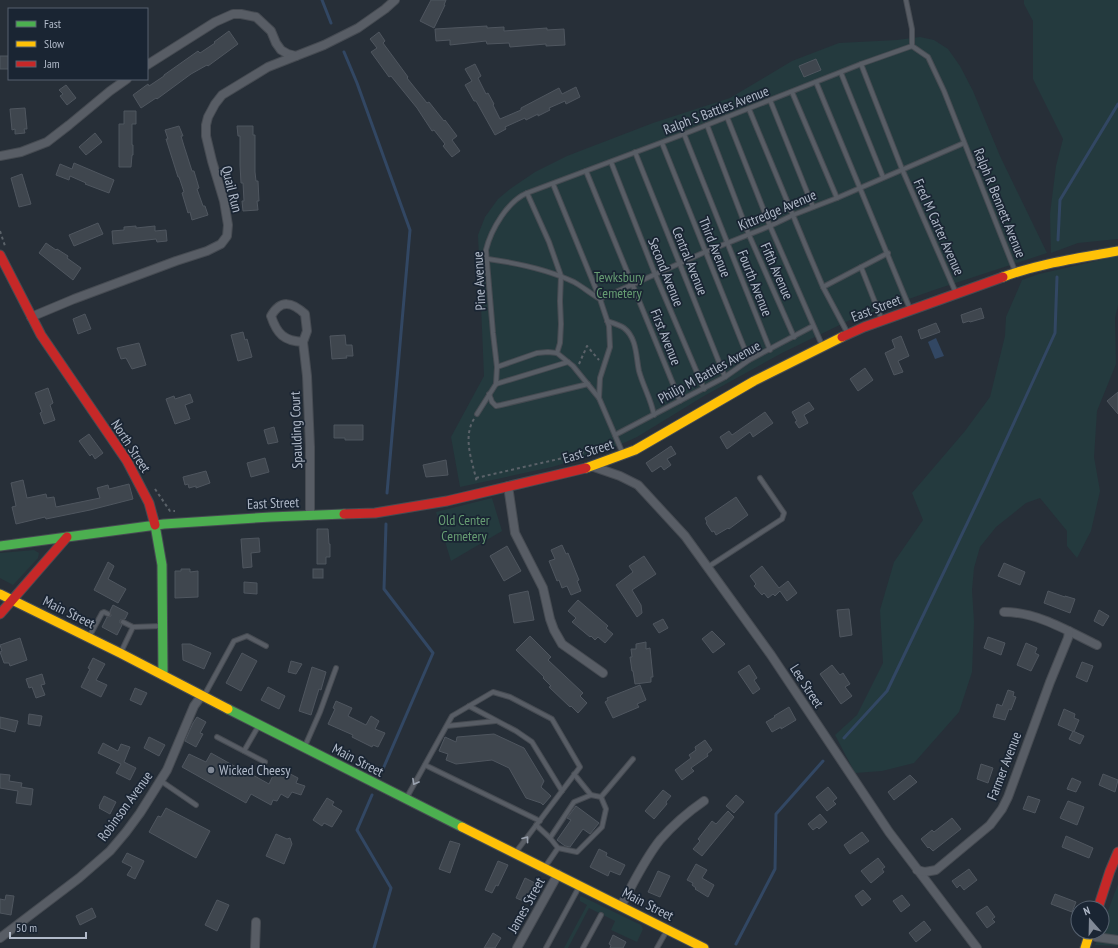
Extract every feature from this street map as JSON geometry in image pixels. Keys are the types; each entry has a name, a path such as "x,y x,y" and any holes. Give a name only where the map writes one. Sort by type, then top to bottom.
{"main road":[{"name":"East Street","path":"0,546 154,525 271,517 348,515 388,512 447,500 591,466 624,454 822,346 882,320 1016,272 1075,258 1118,251"},
{"name":"North Street","path":"3,252 30,317 127,461 149,503 162,565 163,675"},
{"path":"0,614 67,537"},
{"name":"Main Street","path":"0,594 89,637 304,748 704,948"},
{"path":"1102,900 1114,873 1118,852"}],"street":[{"name":"Quail Run","path":"30,317 74,299 207,251 221,244 227,236 228,225 224,201 206,136 208,117 214,104 222,95 268,67 324,45 358,28 395,0"},
{"path":"148,65 215,22 226,16 241,14 256,17 271,31 281,50 296,56"},
{"path":"0,156 21,152 47,142 126,80"},
{"name":"Spaulding Court","path":"303,342 292,342 278,332 271,316 276,308 285,304 296,306 305,314 307,331 303,342 307,376 310,447 310,516"},
{"name":"Lee Street","path":"591,466 620,476 638,485 685,536 771,655 876,813 917,870 977,948"},
{"path":"508,486 515,533 543,588 554,630 562,644 604,673"},
{"path":"1004,612 1014,612 1052,623 1097,645"},
{"name":"Farmer Avenue","path":"917,870 925,872 936,870 990,825 1002,809 1008,797 1050,682 1068,638 1069,631"},
{"name":"Robinson Avenue","path":"0,938 79,878 110,851 136,819 160,781 175,754 194,706 203,696"},
{"path":"621,906 649,856 660,840 689,811 704,801"},
{"name":"James Street","path":"517,948 558,874"},
{"path":"255,948 256,922"}],"lane":[{"path":"906,0 912,29 912,46"},
{"name":"Ralph S Battles Avenue","path":"527,193 634,152 662,143 861,64 912,46"},
{"name":"Ralph R Bennett Avenue","path":"912,46 928,57 944,91 1016,272"},
{"name":"Fred M Carter Avenue","path":"861,64 902,169 956,294"},
{"path":"841,73 883,177"},
{"path":"816,82 911,310"},
{"path":"792,92 836,198"},
{"path":"770,100 814,207"},
{"path":"749,109 824,287 848,334"},
{"path":"727,117 770,226 822,346"},
{"name":"Fifth Avenue","path":"707,125 749,234 794,337"},
{"name":"Fourth Avenue","path":"684,134 770,350"},
{"name":"Third Avenue","path":"662,143 749,360"},
{"name":"Kittredge Avenue","path":"600,299 705,252 770,226 793,214 836,198 964,143"},
{"name":"Central Avenue","path":"634,152 725,377"},
{"name":"Second Avenue","path":"611,162 655,274 704,389"},
{"name":"First Avenue","path":"586,171 680,401"},
{"path":"553,184 600,299 609,326 610,347 600,378 599,398"},
{"path":"527,193 549,242 561,276 561,324 560,343 557,353"},
{"name":"Pine Avenue","path":"496,384 497,367 486,250 488,242 501,217 513,201 520,195 527,193"},
{"path":"824,287 888,253"},
{"path":"488,259 542,269 576,283 600,299"},
{"path":"861,267 882,320"},
{"path":"607,321 625,328 632,338 636,349 639,371 651,400 654,415"},
{"name":"Philip M Battles Avenue","path":"616,437 725,377 749,360 813,326"},
{"path":"497,367 537,354 548,352 557,353 576,370 599,398 624,454"},
{"path":"477,414 496,384 568,362"},
{"path":"489,394 492,402 496,406 588,384"},
{"path":"708,567 782,519 784,513 760,478"},
{"path":"89,637 102,613 104,612 108,614"},
{"path":"123,622 133,627 162,626"},
{"path":"120,653 133,627"},
{"path":"203,696 234,641 247,636 266,646"},
{"path":"304,748 320,712 336,668"},
{"path":"406,799 452,716 493,692 510,697 552,719 580,767 515,853"},
{"path":"469,706 516,731 532,742 562,791"},
{"path":"447,726 496,721"},
{"path":"244,751 259,725"},
{"path":"217,737 265,762"},
{"path":"601,797 633,759"},
{"path":"425,765 540,821"},
{"path":"574,774 591,795"},
{"path":"160,781 196,805"},
{"path":"550,838 574,802 591,795 601,797"},
{"path":"536,825 558,848 577,852 602,827 606,808 601,797"},
{"path":"544,867 558,848"},
{"path":"546,948 580,885"},
{"path":"583,948 601,915"},
{"path":"657,948 667,930"}],"path":[{"path":"0,231 3,252"},
{"path":"576,370 587,346 604,366"},
{"path":"477,414 472,421 468,432 468,442 477,483"},
{"path":"476,478 596,449 616,437"},
{"path":"153,485 170,511 177,511"}],"green space":[{"path":"1024,0 1118,0 1118,239 1078,243 1051,253 1050,214 1056,166 1063,139 1033,79 1033,21 1024,4"},
{"name":"Tewksbury Cemetery","path":"920,37 934,40 948,49 960,66 973,91 1000,156 1047,253 934,290 850,320 782,353 704,396 637,437 606,451 552,467 460,487 451,437 484,376 478,235 485,217 498,199 535,172 567,156 653,123 730,98 792,61 839,43 897,40"},
{"path":"1118,256 1118,305 1115,318 1116,364 1097,411 1094,457 1100,491 1091,531 1077,558 1067,546 1067,531 1040,498 1026,503 996,527 980,547 974,568 972,590 974,622 972,672 959,712 914,763 882,771 855,773 835,735 857,715 883,663 880,610 894,562 923,520 912,493 965,431 990,397 1005,336 1006,317 1022,280 1039,274"},
{"name":"Old Center Cemetery","path":"492,498 502,531 451,561 436,512"},
{"path":"34,550 39,553 38,558 13,585 0,578 0,553"},
{"path":"1118,884 1118,946 1095,945 1097,940 1110,940 1110,906"},
{"path":"581,896 641,925 643,929 637,942 611,930 615,921 589,908 568,948 564,948 587,905 580,901"}],"water":[{"path":"936,338 944,356 935,359 928,342"}],"building":[{"path":"431,0 446,0 434,28 420,21"},
{"path":"487,26 487,28 504,27 504,31 547,28 547,30 564,29 565,45 546,46 546,44 510,47 509,43 487,44 486,41 450,45 450,40 436,41 435,29"},
{"path":"229,31 238,44 208,66 207,65 191,74 157,99 156,98 141,108 133,95 148,84 149,86 164,76 198,51 200,53 215,43 214,42"},
{"path":"379,32 385,41 383,43 408,77 407,78 427,103 429,102 444,121 445,120 457,136 452,140 460,151 452,157 443,146 445,144 434,130 432,131 417,108 391,76 389,77 371,52 377,48 370,39"},
{"path":"0,56 8,56 8,69 0,69"},
{"path":"816,59 821,70 804,77 799,66"},
{"path":"475,64 481,76 478,78 486,94 488,93 494,104 493,105 500,119 521,110 521,108 559,88 562,94 576,87 580,97 566,104 565,101 549,108 550,110 538,116 538,114 526,120 525,118 505,127 506,129 495,135 476,101 474,101 465,85 472,81 465,69"},
{"path":"66,85 76,98 67,105 60,96 63,94 59,90"},
{"path":"25,108 27,129 24,129 25,133 15,134 15,129 12,130 10,109"},
{"path":"124,111 136,111 136,124 132,124 133,155 131,167 119,167 119,124 124,124"},
{"path":"179,126 192,171 194,171 199,188 197,189 208,215 192,220 190,212 188,213 182,193 184,192 166,139 168,139 165,130"},
{"path":"237,126 253,126 253,135 255,135 255,172 256,181 258,181 258,210 243,211 242,201 244,201 243,183 241,183 240,136 238,136"},
{"path":"95,133 102,142 86,155 79,147"},
{"path":"74,163 114,180 109,193 85,184 86,183 70,176 69,180 56,175 60,164 72,169"},
{"path":"22,174 31,204 19,207 11,178"},
{"path":"98,223 103,234 74,246 69,235"},
{"path":"136,226 136,228 155,226 155,231 166,230 167,241 157,242 156,239 113,244 112,231 124,230 124,227"},
{"path":"46,243 68,256 67,258 81,268 73,280 39,253"},
{"path":"981,308 984,318 963,323 961,315"},
{"path":"85,314 91,329 78,334 73,319"},
{"path":"936,323 940,332 921,339 918,330"},
{"path":"243,332 245,340 247,339 252,357 238,361 231,335"},
{"path":"345,335 346,345 352,345 353,356 332,359 330,336"},
{"path":"901,336 909,356 898,361 903,372 894,375 885,353 895,348 892,340"},
{"path":"139,343 146,365 132,369 126,358 121,359 117,348"},
{"path":"865,368 873,380 858,391 850,379"},
{"path":"48,388 53,403 50,405 55,420 44,424 40,413 42,412 35,393"},
{"path":"1118,392 1118,414 1107,401"},
{"path":"190,394 193,402 185,405 190,419 175,424 166,399 174,396 175,399"},
{"path":"809,402 814,409 804,415 808,423 799,428 795,422 797,421 792,412"},
{"path":"765,412 773,423 753,437 750,432 727,449 720,437 729,431 732,435"},
{"path":"334,425 363,425 363,440 345,440 345,438 334,438"},
{"path":"274,427 278,442 268,444 264,430"},
{"path":"89,434 103,453 95,459 92,454 90,456 79,441"},
{"path":"671,446 676,454 667,459 671,465 664,470 661,466 652,472 646,463"},
{"path":"265,458 269,472 251,477 247,463"},
{"path":"446,460 448,475 426,477 423,465"},
{"path":"206,471 210,483 196,488 196,486 189,488 188,484 185,485 183,477"},
{"path":"23,480 27,498 46,494 47,498 54,497 56,507 100,498 97,488 108,485 109,489 129,484 133,499 90,510 46,519 45,517 16,524 12,507 16,506 11,483"},
{"path":"736,497 748,515 729,529 728,528 716,535 706,523 705,518"},
{"path":"317,529 328,529 330,557 326,557 326,564 317,564"},
{"path":"259,538 260,552 251,553 252,567 243,568 241,539"},
{"path":"562,545 566,554 568,553 579,580 577,581 581,591 571,595 567,586 562,588 559,580 557,581 549,561 555,559 551,550"},
{"path":"507,546 521,571 504,581 490,556"},
{"path":"644,556 656,574 632,590 641,605 642,613 637,617 616,585 633,572 629,566"},
{"path":"108,562 114,566 108,579 126,589 118,603 94,590"},
{"path":"1004,563 1025,572 1020,585 998,576"},
{"path":"762,566 779,588 788,581 797,593 787,601 780,591 775,596 773,594 768,598 764,593 762,595 754,586 756,584 750,576"},
{"path":"181,569 190,569 190,572 198,571 198,597 175,598 175,571 181,571"},
{"path":"313,569 323,569 323,578 313,578"},
{"path":"244,582 257,583 257,594 244,593"},
{"path":"528,591 534,620 514,623 509,595"},
{"path":"1048,591 1075,599 1070,613 1044,603"},
{"path":"578,600 608,626 606,628 613,634 605,643 598,637 595,640 591,636 590,637 572,622 576,618 568,611"},
{"path":"113,605 128,613 125,619 120,620 122,625 117,635 102,627 107,617 111,616 110,611"},
{"path":"849,609 852,635 840,637 837,610"},
{"path":"1099,610 1109,616 1103,626 1094,621"},
{"path":"663,619 668,628 659,633 653,624"},
{"path":"712,631 725,644 713,653 702,639"},
{"path":"530,636 551,657 548,660 583,693 580,696 587,703 578,713 549,687 551,686 543,678 544,677 516,650"},
{"path":"988,637 1005,643 1001,655 984,648"},
{"path":"20,638 27,660 10,666 9,663 4,663 0,652 2,651 0,645"},
{"path":"646,642 646,649 650,648 653,677 651,677 651,682 635,684 630,657 632,657 631,649 636,649 636,644"},
{"path":"1026,643 1037,648 1035,653 1039,655 1031,671 1017,665"},
{"path":"182,644 190,644 211,653 204,669 183,660"},
{"path":"242,653 257,661 241,691 226,683"},
{"path":"93,658 105,664 96,680 107,685 101,697 81,687 90,669 88,668"},
{"path":"291,661 302,664 296,674 288,672"},
{"path":"1082,662 1093,666 1087,682 1076,677"},
{"path":"749,665 757,678 754,680 760,689 753,694 738,672"},
{"path":"832,665 840,675 843,673 850,684 845,687 852,696 841,704 820,674"},
{"path":"312,667 326,672 321,690 319,689 311,715 299,711"},
{"path":"42,674 45,684 41,685 45,695 36,698 32,687 29,688 26,679"},
{"path":"640,685 646,700 637,704 639,707 613,718 605,702 608,700 607,698"},
{"path":"268,687 285,696 279,709 261,700"},
{"path":"135,688 147,693 141,705 130,700"},
{"path":"1008,690 1014,692 1013,696 1016,697 1011,710 1009,709 1005,720 993,717 997,704 1002,706"},
{"path":"336,701 352,708 348,716 366,725 371,716 379,721 375,729 385,733 378,747 373,745 372,747 352,737 353,735 328,724 335,709 333,708"},
{"path":"789,707 796,720 781,729 781,727 772,732 766,722"},
{"path":"1064,709 1075,714 1074,718 1079,720 1074,732 1058,725"},
{"path":"29,714 42,716 40,726 28,724"},
{"path":"0,717 18,721 15,732 0,728"},
{"path":"197,717 206,722 200,733 203,734 196,747 185,741"},
{"path":"1073,731 1084,736 1080,744 1069,739"},
{"path":"494,734 524,748 544,781 541,787 551,796 543,805 526,798 509,768 492,760 456,764 446,760 448,754 439,751 445,737 456,742 457,737"},
{"path":"149,737 165,745 159,756 144,748"},
{"path":"705,740 712,750 707,754 708,756 691,768 694,771 682,780 675,770 691,758 689,755 696,750 695,747"},
{"path":"103,743 118,751 121,744 130,747 124,762 136,768 130,780 116,773 121,764 98,753"},
{"path":"211,753 236,767 237,765 252,773 251,774 269,784 277,767 298,778 296,783 305,786 301,795 292,792 288,798 281,794 277,801 273,800 271,805 251,794 246,803 182,767 189,754 206,762"},
{"path":"981,764 993,768 988,783 977,779"},
{"path":"0,774 10,775 9,781 22,783 21,787 33,789 31,805 16,803 18,791 0,788"},
{"path":"1103,774 1118,780 1115,792 1099,785"},
{"path":"910,775 917,782 894,800 888,792"},
{"path":"1072,778 1081,782 1076,792 1067,789"},
{"path":"828,787 837,798 833,801 836,804 827,811 816,797"},
{"path":"663,790 671,796 666,802 667,804 654,819 645,811"},
{"path":"736,795 744,802 734,813 726,806"},
{"path":"104,796 116,802 110,814 99,808"},
{"path":"1028,796 1040,800 1035,813 1023,809"},
{"path":"327,798 334,802 332,805 342,811 332,827 324,823 322,826 313,820"},
{"path":"1068,801 1084,807 1077,825 1060,818"},
{"path":"576,806 599,823 590,834 583,829 570,847 565,846 557,840 571,820 567,818"},
{"path":"166,808 210,831 196,858 149,832 158,816 161,817"},
{"path":"728,811 734,817 702,856 693,849 700,841 698,839 712,821 716,824"},
{"path":"820,814 827,822 819,829 817,827 813,830 808,824"},
{"path":"952,818 961,829 933,851 929,847 928,848 921,839 932,830 934,832"},
{"path":"862,832 869,841 850,854 844,845"},
{"path":"276,834 287,839 290,838 292,844 284,864 266,856"},
{"path":"1066,836 1093,848 1089,858 1062,847"},
{"path":"450,841 460,844 450,873 439,869"},
{"path":"599,849 607,853 606,856 625,865 620,875 610,871 608,876 590,867"},
{"path":"127,853 144,861 135,879 127,875 132,867 122,862"},
{"path":"878,858 885,867 882,869 884,872 871,883 861,871"},
{"path":"498,861 508,865 498,886 496,885 492,893 485,890"},
{"path":"696,864 707,870 702,878 714,885 708,897 695,889 696,888 692,885 693,883 687,880"},
{"path":"969,869 977,880 964,890 960,885 957,888 952,881"},
{"path":"658,871 670,876 660,897 648,892"},
{"path":"525,878 537,884 528,903 516,898"},
{"path":"863,890 871,899 862,906 855,896"},
{"path":"1055,894 1071,900 1070,911 1051,904"},
{"path":"6,895 14,896 11,915 0,913 0,899 5,900"},
{"path":"902,895 910,905 901,912 893,901"},
{"path":"217,900 229,905 217,931 205,925"},
{"path":"987,906 995,917 992,919 995,922 987,928 976,913"},
{"path":"92,908 96,917 80,925 76,916"},
{"path":"924,921 931,930 916,942 909,933"},
{"path":"493,933 501,938 495,948 484,948"},
{"path":"613,935 626,942 623,948 610,948 611,945 609,944"}],"waterway":[{"path":"322,0 331,23"},
{"path":"344,52 357,83 410,230 387,493"},
{"path":"1058,240 1060,200 1118,104"},
{"path":"844,738 887,691 985,486 1055,333 1057,277"},
{"path":"383,769 433,653 384,589 386,524"},
{"path":"736,944 775,869 776,814 823,761"},
{"path":"372,795 357,830 391,888 374,948"}],"traffic: fast":[{"path":"0,546 164,524 344,514"},
{"path":"155,525 162,565 163,675"},
{"path":"228,709 462,827"}],"traffic: slow":[{"path":"1003,277 1046,264 1118,251"},
{"path":"586,468 635,450 754,381 842,337"},
{"path":"0,594 120,653 228,709"},
{"path":"462,827 704,948"},
{"path":"1085,948 1088,940"}],"traffic: jam":[{"path":"0,255 41,335 127,461 149,503 155,525"},
{"path":"842,337 864,327 1003,277"},
{"path":"344,514 375,513 447,501 586,468"},
{"path":"0,614 67,537"},
{"path":"1101,900 1118,852"}],"place":[{"name":"Wicked Cheesy","path":"211,770"}]}
